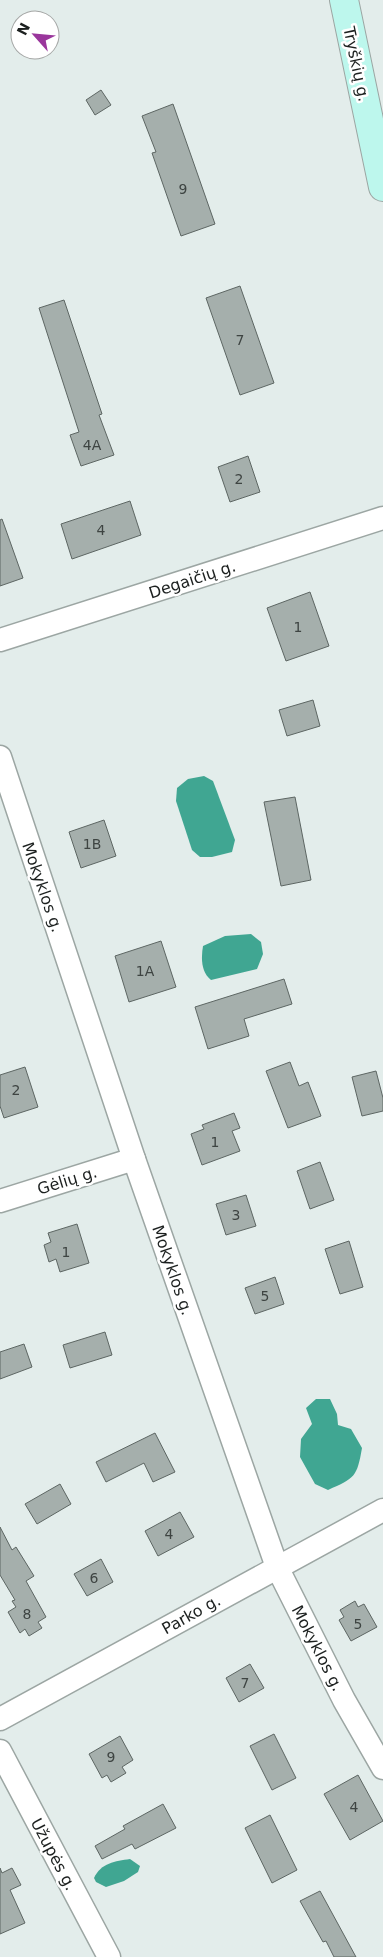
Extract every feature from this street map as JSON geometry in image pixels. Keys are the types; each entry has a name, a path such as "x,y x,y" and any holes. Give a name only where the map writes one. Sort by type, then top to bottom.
{"main road":[{"name":"Tryškių g.","path":"344,0 383,187"}],"street":[{"name":"Degaičių g.","path":"0,640 383,518"},
{"name":"Mokyklos g.","path":"0,758 134,1159 277,1567 344,1700 383,1768"},
{"name":"Gėlių g.","path":"0,1201 134,1159"},
{"name":"Parko g.","path":"0,1719 383,1510"},
{"name":"Užupės g.","path":"0,1751 109,1957"}],"shaded area":[{"path":"204,776 213,781 235,840 232,852 212,857 200,857 192,850 176,801 177,788 188,779"},
{"path":"251,934 261,942 263,954 257,969 211,980 205,973 202,955 203,946 225,936"},
{"path":"316,1399 330,1399 337,1414 338,1425 351,1429 362,1448 356,1471 353,1475 328,1490 315,1484 300,1457 301,1439 312,1424 306,1408"},
{"path":"130,1859 140,1866 138,1872 124,1881 106,1887 96,1882 94,1878 100,1869 114,1862"}],"building":[{"path":"101,90 111,105 95,115 86,100"},
{"path":"173,104 215,224 181,236 152,153 156,152 142,116"},
{"path":"240,286 274,383 240,395 206,298"},
{"path":"64,300 102,414 99,415 114,455 81,466 70,435 79,432 39,308"},
{"path":"248,456 260,492 230,502 218,467"},
{"path":"130,501 141,535 72,559 61,524"},
{"path":"2,519 23,578 0,586 0,520"},
{"path":"310,592 329,646 286,661 267,608"},
{"path":"313,700 320,726 287,736 279,710"},
{"path":"295,797 311,880 281,886 264,802"},
{"path":"104,820 116,856 81,868 69,832"},
{"path":"161,941 176,987 129,1002 115,956"},
{"path":"284,979 292,1004 244,1019 249,1036 208,1049 195,1007"},
{"path":"290,1062 299,1086 308,1082 321,1116 288,1128 266,1071"},
{"path":"25,1067 38,1107 4,1118 0,1106 0,1075"},
{"path":"376,1071 383,1098 383,1111 362,1116 352,1077"},
{"path":"234,1113 240,1128 232,1131 240,1151 202,1165 191,1134 204,1129 202,1125"},
{"path":"320,1162 334,1200 310,1209 297,1171"},
{"path":"246,1195 256,1226 226,1235 216,1204"},
{"path":"77,1224 89,1263 60,1272 56,1259 49,1262 44,1245 51,1242 48,1233"},
{"path":"349,1241 363,1287 340,1294 325,1249"},
{"path":"275,1277 284,1304 255,1314 245,1288"},
{"path":"105,1332 112,1355 70,1368 63,1345"},
{"path":"24,1344 32,1367 0,1379 0,1352"},
{"path":"155,1433 175,1472 153,1482 144,1463 106,1482 96,1462"},
{"path":"60,1484 71,1504 37,1524 25,1504"},
{"path":"180,1512 194,1537 158,1556 145,1531"},
{"path":"0,1527 12,1550 16,1547 34,1576 26,1581 46,1617 38,1622 42,1628 29,1636 25,1629 20,1633 8,1612 16,1607 12,1601 15,1600 0,1575"},
{"path":"101,1559 113,1582 87,1596 74,1574"},
{"path":"355,1601 358,1607 364,1604 377,1627 351,1641 339,1620 344,1617 340,1610"},
{"path":"250,1664 264,1688 239,1702 226,1678"},
{"path":"274,1734 296,1778 272,1790 250,1746"},
{"path":"120,1736 133,1760 122,1767 126,1773 111,1782 107,1775 102,1778 89,1754"},
{"path":"358,1775 383,1821 350,1840 324,1794"},
{"path":"163,1804 176,1828 135,1849 132,1844 102,1859 95,1846 125,1829 123,1826"},
{"path":"270,1815 297,1870 272,1883 245,1828"},
{"path":"0,1868 2,1873 12,1868 21,1885 10,1890 25,1923 0,1934"},
{"path":"320,1891 356,1957 334,1957 326,1941 323,1942 300,1901"}]}
